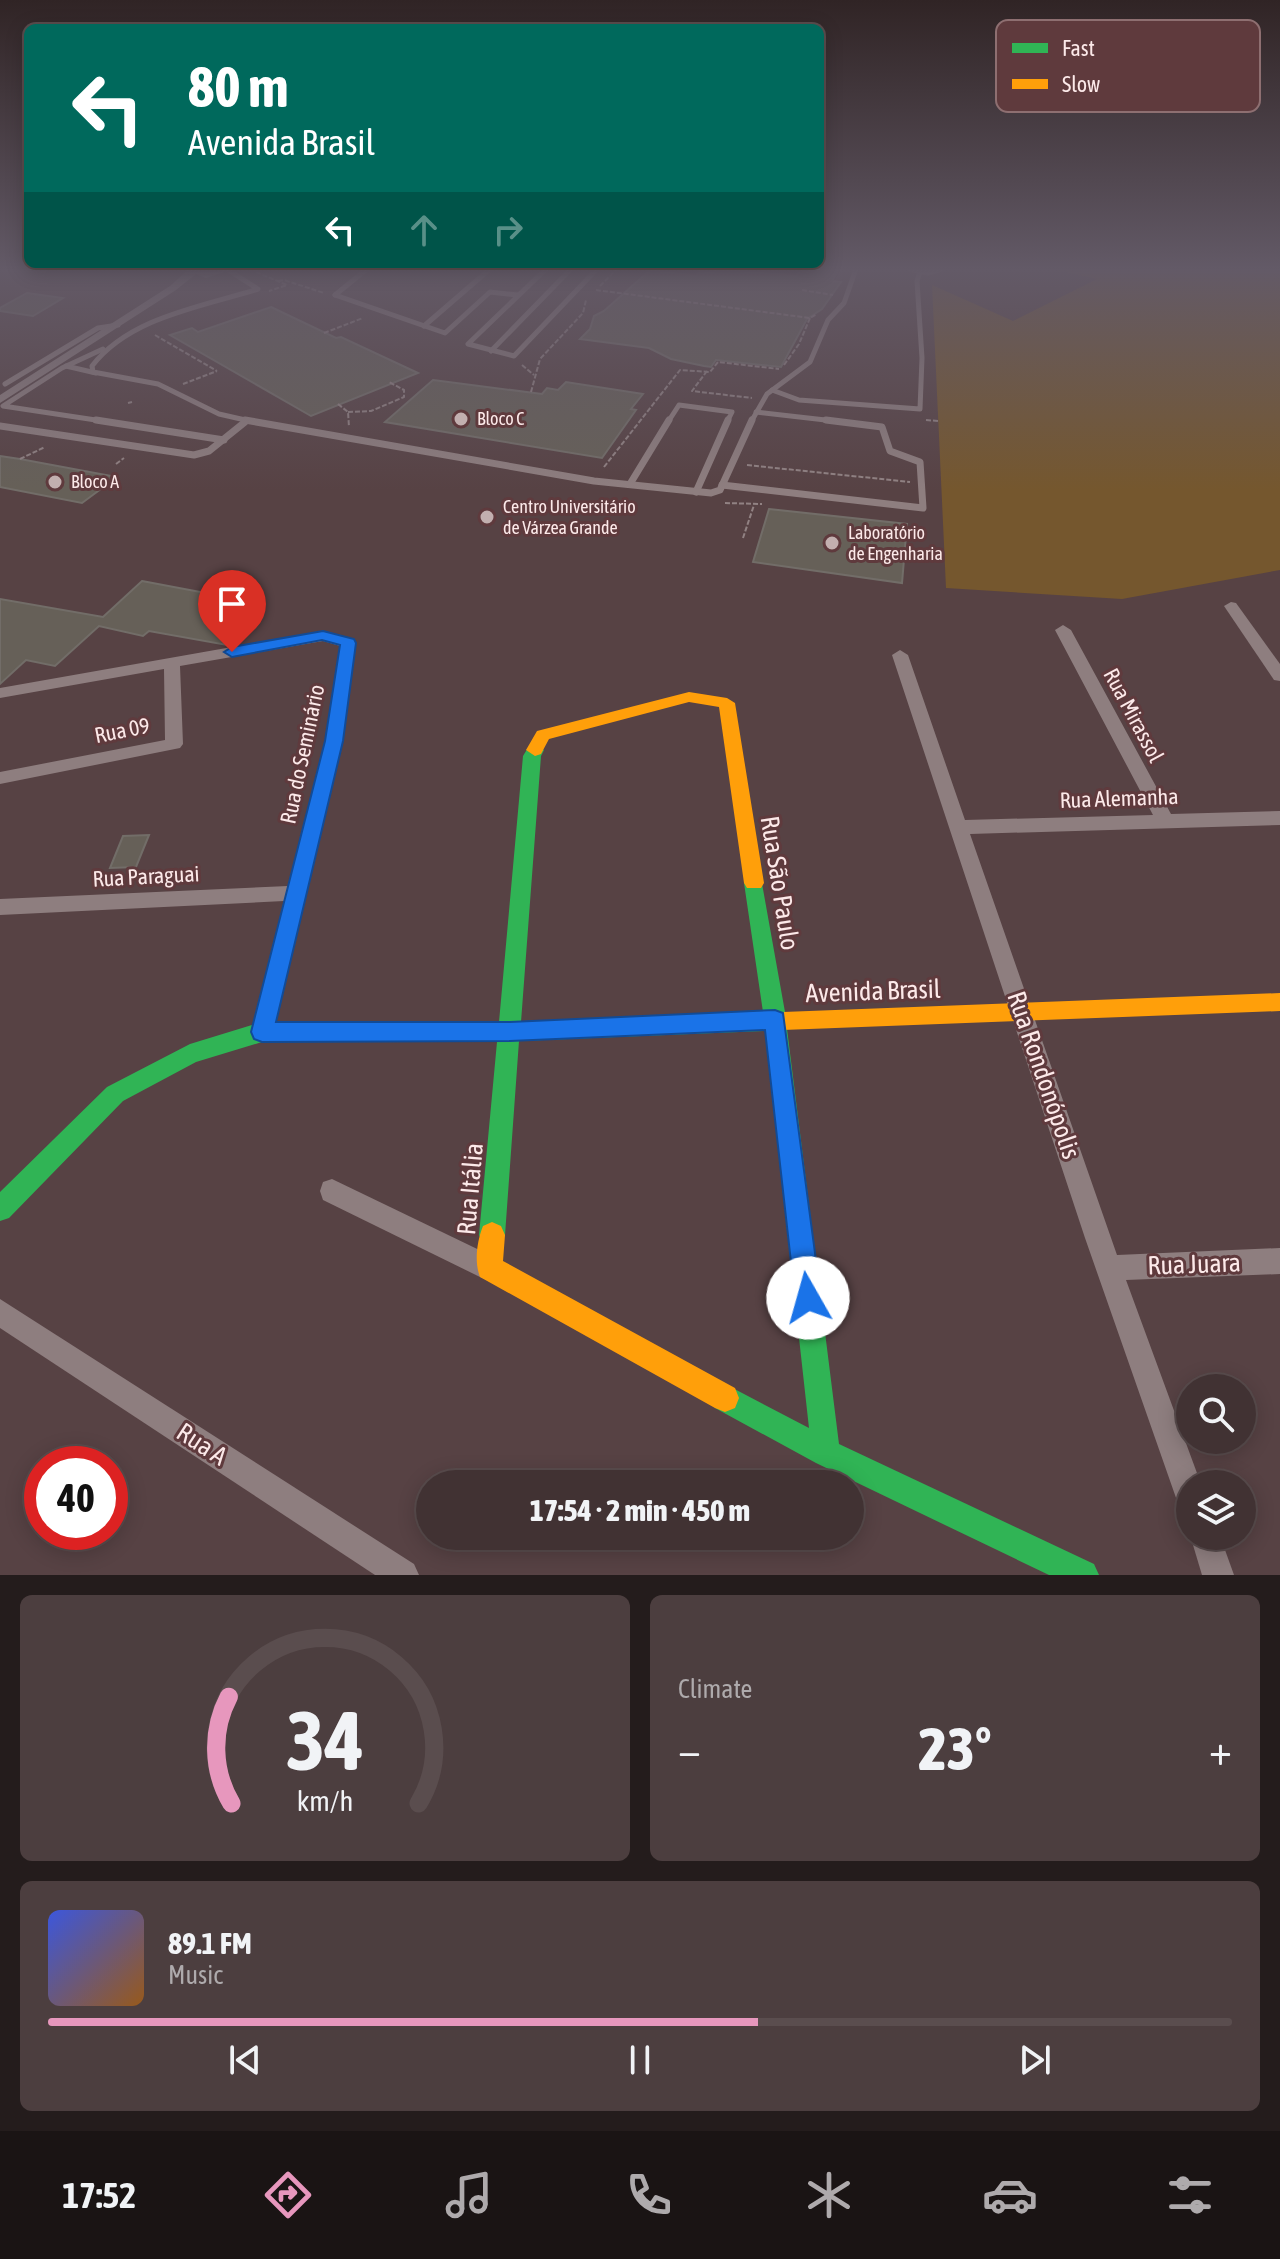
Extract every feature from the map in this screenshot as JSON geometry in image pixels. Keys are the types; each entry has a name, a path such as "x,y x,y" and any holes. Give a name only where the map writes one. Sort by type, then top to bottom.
{"street":[{"path":"0,400 69,362 95,342"},
{"path":"1231,606 1280,676"},
{"name":"Rua Mirassol","path":"1063,630 1165,820"},
{"name":"Rua do Seminário","path":"0,693 323,636 348,643 334,741 262,1032"},
{"name":"Rua Rondonópolis","path":"900,655 1181,1470"},
{"name":"Rua 09","path":"0,778 174,744 172,663"},
{"name":"Rua Itália","path":"727,703 689,697 543,735 532,756 489,1268 826,1453 1083,1575"},
{"name":"Rua São Paulo","path":"727,703 775,1020 826,1453"},
{"name":"Rua Alemanha","path":"959,827 1280,818"},
{"name":"Rua Paraguai","path":"0,907 295,893"},
{"name":"Avenida Brasil","path":"0,1209 115,1094 190,1054 262,1032 510,1032 1280,1002"},
{"path":"332,1191 489,1268"},
{"name":"Rua Juara","path":"1109,1268 1280,1261"},
{"name":"Rua A","path":"0,1312 403,1575"},
{"path":"1210,1550 1218,1575"}],"lane":[{"path":"19,387 5,384 74,342"},
{"path":"114,342 69,362 3,406 224,440"},
{"path":"469,342 510,356 516,355 528,342"},
{"path":"491,351 499,342"},
{"path":"69,362 96,373 167,386 193,403 245,422 630,484 715,493 722,485 752,410 772,390 810,362 818,342"},
{"path":"772,390 799,400 920,409 919,342"},
{"path":"96,373 91,369 106,348"},
{"path":"69,362 94,363"},
{"path":"630,484 679,405 732,412 696,492"},
{"path":"722,485 921,509 920,462 890,451 883,429 877,425 752,410"},
{"path":"2,425 187,455 205,453 245,422"}],"path":[{"path":"164,342 217,371 179,385"},
{"path":"531,392 540,359 555,342"},
{"path":"752,410 753,398 692,391 718,362 782,369 800,342"},
{"path":"600,467 608,465 679,371 707,371"},
{"path":"338,404 348,412 371,411 404,397 404,390 389,382"},
{"path":"348,412 350,425 346,430 356,430"},
{"path":"20,459 55,443"},
{"path":"743,464 922,483"},
{"path":"717,502 764,504"},
{"path":"743,538 754,505"}],"shaded area":[{"path":"935,342 1280,342 1280,570 1122,599 946,588"}],"building":[{"path":"183,342 353,342 418,373 311,416"},
{"path":"607,342 794,342 781,367 716,360 711,367 671,359 649,348"},
{"name":"Bloco C","path":"433,380 542,394 547,388 558,390 566,382 643,394 631,409 636,410 602,458 385,422"},
{"name":"Bloco A","path":"0,456 117,477 82,503 0,487"},
{"name":"Laboratório de Engenharia","path":"769,509 907,524 902,583 753,562"},
{"path":"142,581 259,603 227,645 149,631 143,636 99,626 55,666 26,660 0,684 0,599 103,617"},
{"path":"149,835 136,867 110,868 123,836"}],"traffic: fast":[{"path":"492,1235 532,756 535,750"},
{"path":"754,883 775,1020 826,1453"},
{"path":"0,1209 115,1094 190,1054 262,1032 510,1032 783,1021"},
{"path":"725,1398 826,1453 1083,1575"}],"traffic: slow":[{"path":"535,750 543,735 689,697 727,703 754,883"},
{"path":"783,1021 1280,1002"},
{"path":"492,1235 489,1268 725,1398"}],"place":[{"name":"Bloco C","path":"461,419"},
{"name":"Bloco A","path":"55,482"},
{"name":"Centro Universitário de Várzea Grande","path":"487,517"},
{"name":"Laboratório de Engenharia","path":"832,543"}],"route":[{"path":"232,652 323,636 348,643 334,741 262,1032 510,1032 775,1020 808,1298"}]}
